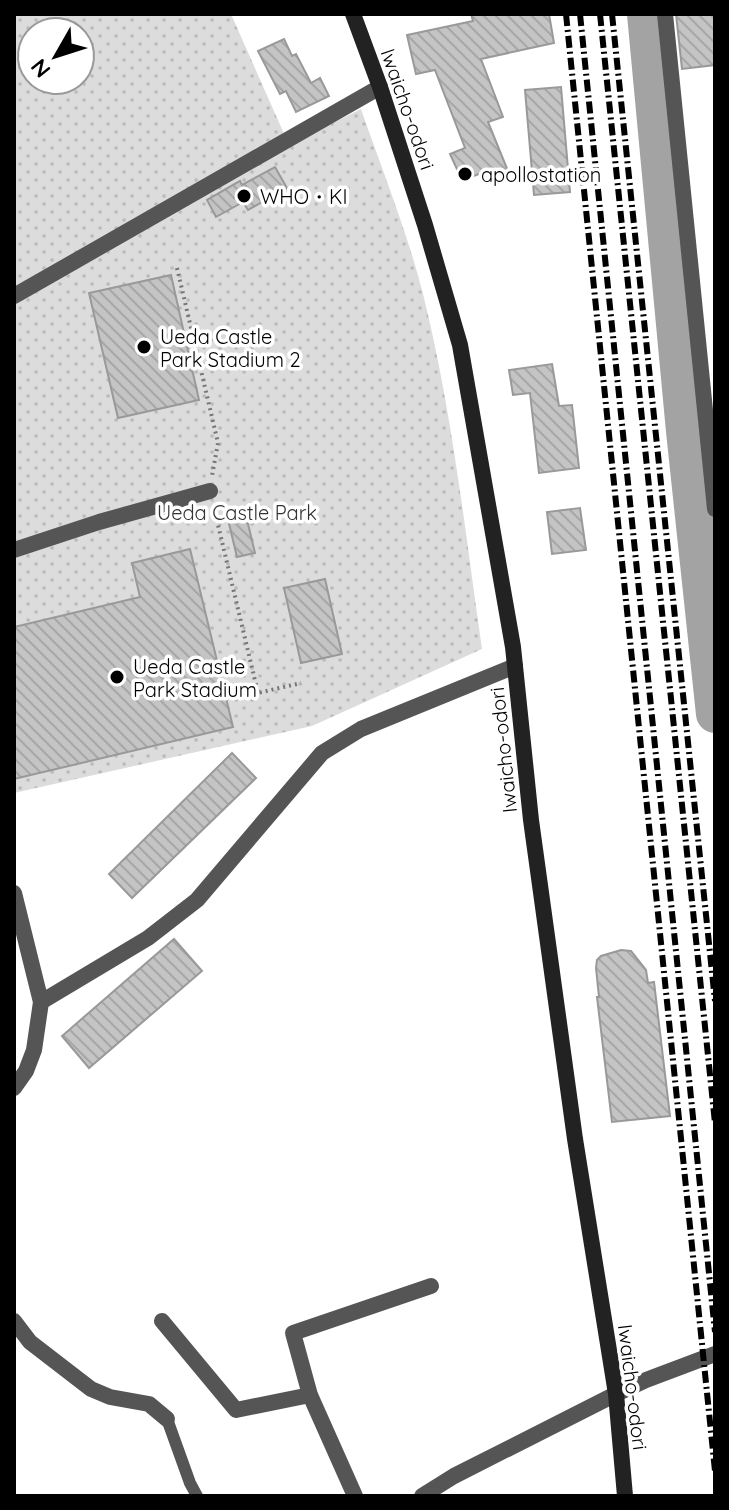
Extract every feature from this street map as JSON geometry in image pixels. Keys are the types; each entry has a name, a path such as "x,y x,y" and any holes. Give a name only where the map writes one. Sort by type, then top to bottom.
{"street":[{"name":"Iwaicho-odori","path":"353,14 380,87 444,285 460,345 515,666 531,820 575,1139 616,1394 625,1496"},
{"path":"665,14 715,509"},
{"path":"14,296 380,87"},
{"path":"14,550 210,491"},
{"path":"41,1002 148,938 197,900 322,753 361,729 515,666"},
{"path":"14,893 41,1002 34,1050 26,1071 14,1088"},
{"path":"355,1496 310,1395 293,1333 431,1286"},
{"path":"14,1321 30,1342 91,1389 110,1397 149,1404 167,1419"},
{"path":"162,1321 236,1410 310,1395"},
{"path":"422,1496 454,1476 616,1394 715,1354"}],"lane":[{"path":"167,1419 197,1496"}],"path":[{"path":"177,268 218,443 210,491 258,693 301,683"}],"green space":[{"name":"Ueda Castle Park","path":"14,14 231,14 289,145 361,109 410,247 433,338 457,471 482,649 312,726 14,793"}],"building":[{"path":"471,14 549,14 554,43 481,59 503,117 488,122 508,171 486,180 482,173 462,180 450,154 465,148 435,70 416,74 407,35 473,21"},
{"path":"676,14 715,14 715,65 682,69"},
{"path":"284,39 311,83 320,78 329,96 296,112 286,91 280,94 258,51"},
{"path":"561,87 570,192 534,195 525,90"},
{"name":"WHO・KI","path":"275,167 287,188 248,210 243,202 216,217 207,200 240,181 242,185"},
{"name":"Ueda Castle Park Stadium 2","path":"171,275 199,400 118,418 89,293"},
{"path":"552,364 559,406 572,405 579,468 539,473 530,393 513,395 509,370"},
{"path":"244,507 255,553 237,557 226,511"},
{"path":"580,508 586,550 552,554 547,512"},
{"name":"Ueda Castle Park Stadium","path":"190,549 233,727 14,779 14,627 140,597 132,563"},
{"path":"325,579 342,654 301,663 284,588"},
{"path":"232,753 256,778 132,898 109,874"},
{"path":"174,939 202,971 89,1068 62,1036"},
{"path":"621,950 631,951 646,970 648,983 654,982 670,1116 612,1122 596,968 601,956"}],"waterway":[{"path":"646,14 715,714"}],"railway":[{"path":"566,14 715,1471"},
{"path":"580,14 715,1332"},
{"path":"600,14 715,1123"},
{"path":"612,14 715,1001"}],"place":[{"name":"apollostation","path":"465,174"},
{"name":"WHO・KI","path":"244,196"},
{"name":"Ueda Castle Park Stadium 2","path":"144,347"},
{"name":"Ueda Castle Park Stadium","path":"117,677"}]}
